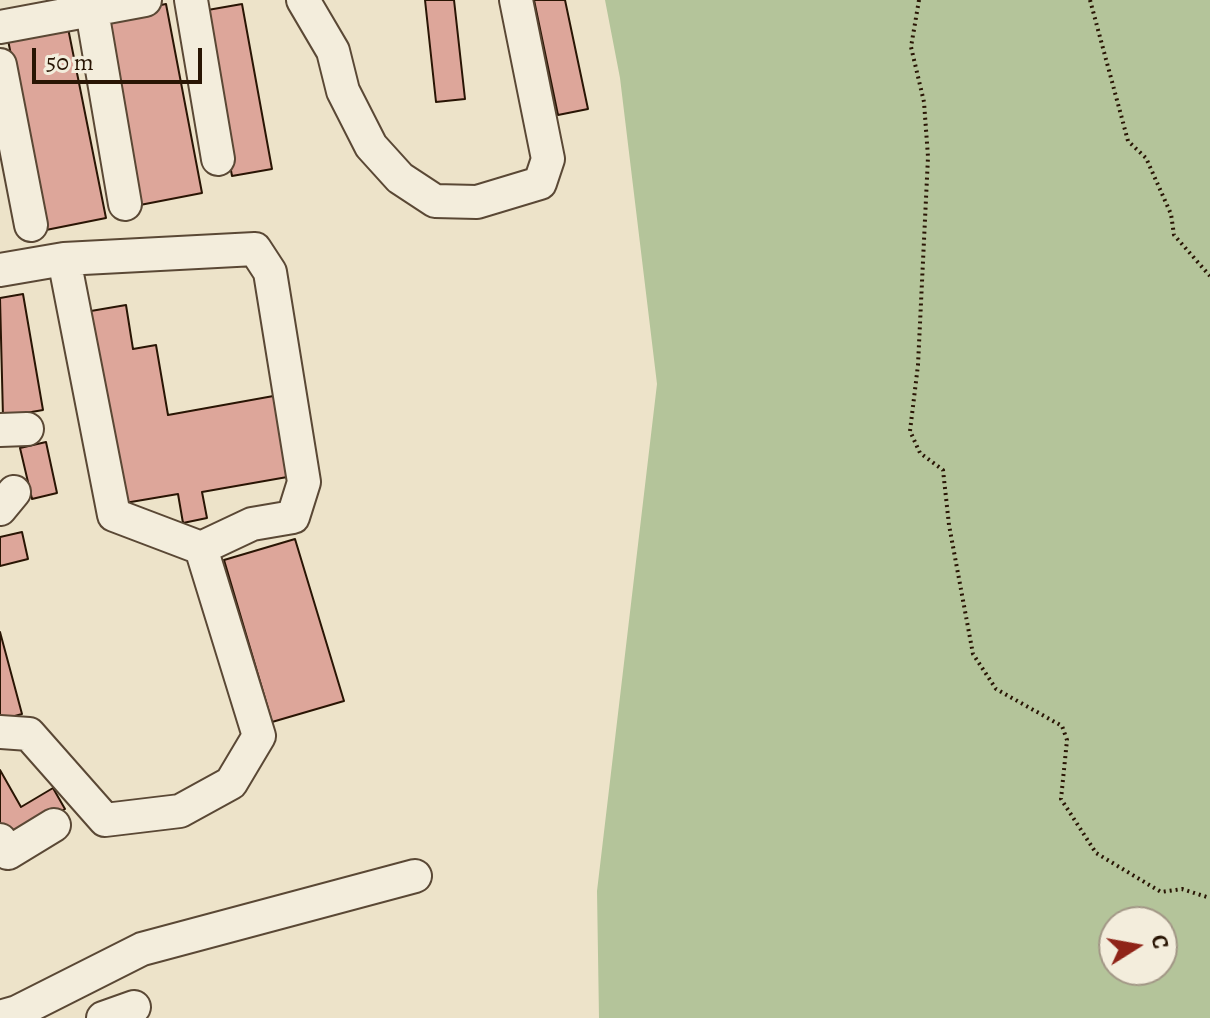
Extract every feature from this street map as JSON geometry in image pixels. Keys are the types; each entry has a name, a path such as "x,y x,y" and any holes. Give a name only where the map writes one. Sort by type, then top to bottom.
{"lane":[{"path":"0,27 145,0"},
{"path":"191,0 218,159"},
{"path":"303,0 333,51 343,91 371,146 400,178 435,201 477,202 540,183 548,159 516,0"},
{"path":"92,11 125,204"},
{"path":"0,65 31,225"},
{"path":"0,270 64,259 255,249 270,272 304,482 293,517 252,524 201,548 114,515 64,259"},
{"path":"0,732 29,734 105,820 180,811 231,783 259,736 201,548"},
{"path":"0,840 8,853 54,825"},
{"path":"9,1014 142,949 415,876"},
{"path":"103,1018 134,1007"},
{"path":"9,1014 60,1018"}],"path":[{"path":"919,0 911,47 924,102 928,157 918,365 910,431 920,453 943,470 949,525 973,654 996,689 1062,726 1067,740 1061,799 1096,853 1161,892 1182,889 1210,898"},
{"path":"1090,0 1128,141 1146,158 1171,214 1174,235 1210,276"}],"green space":[{"path":"605,0 1210,0 1210,1018 599,1018 597,891 657,384 620,78"}],"building":[{"path":"425,0 454,0 465,99 436,102"},
{"path":"534,0 565,0 588,109 558,115"},
{"path":"166,4 202,193 140,205 104,16"},
{"path":"242,4 272,169 232,176 202,11"},
{"path":"67,23 106,218 46,230 7,35"},
{"path":"23,294 43,410 3,417 0,298"},
{"path":"126,305 133,349 156,345 168,415 279,395 293,476 202,492 207,518 183,523 178,494 119,504 85,312"},
{"path":"46,442 57,493 32,499 20,448"},
{"path":"22,532 28,559 0,566 0,537"},
{"path":"295,539 344,701 272,722 224,560"},
{"path":"0,632 22,714 0,720"},
{"path":"0,770 21,807 53,788 65,809 10,842 0,826"}]}
